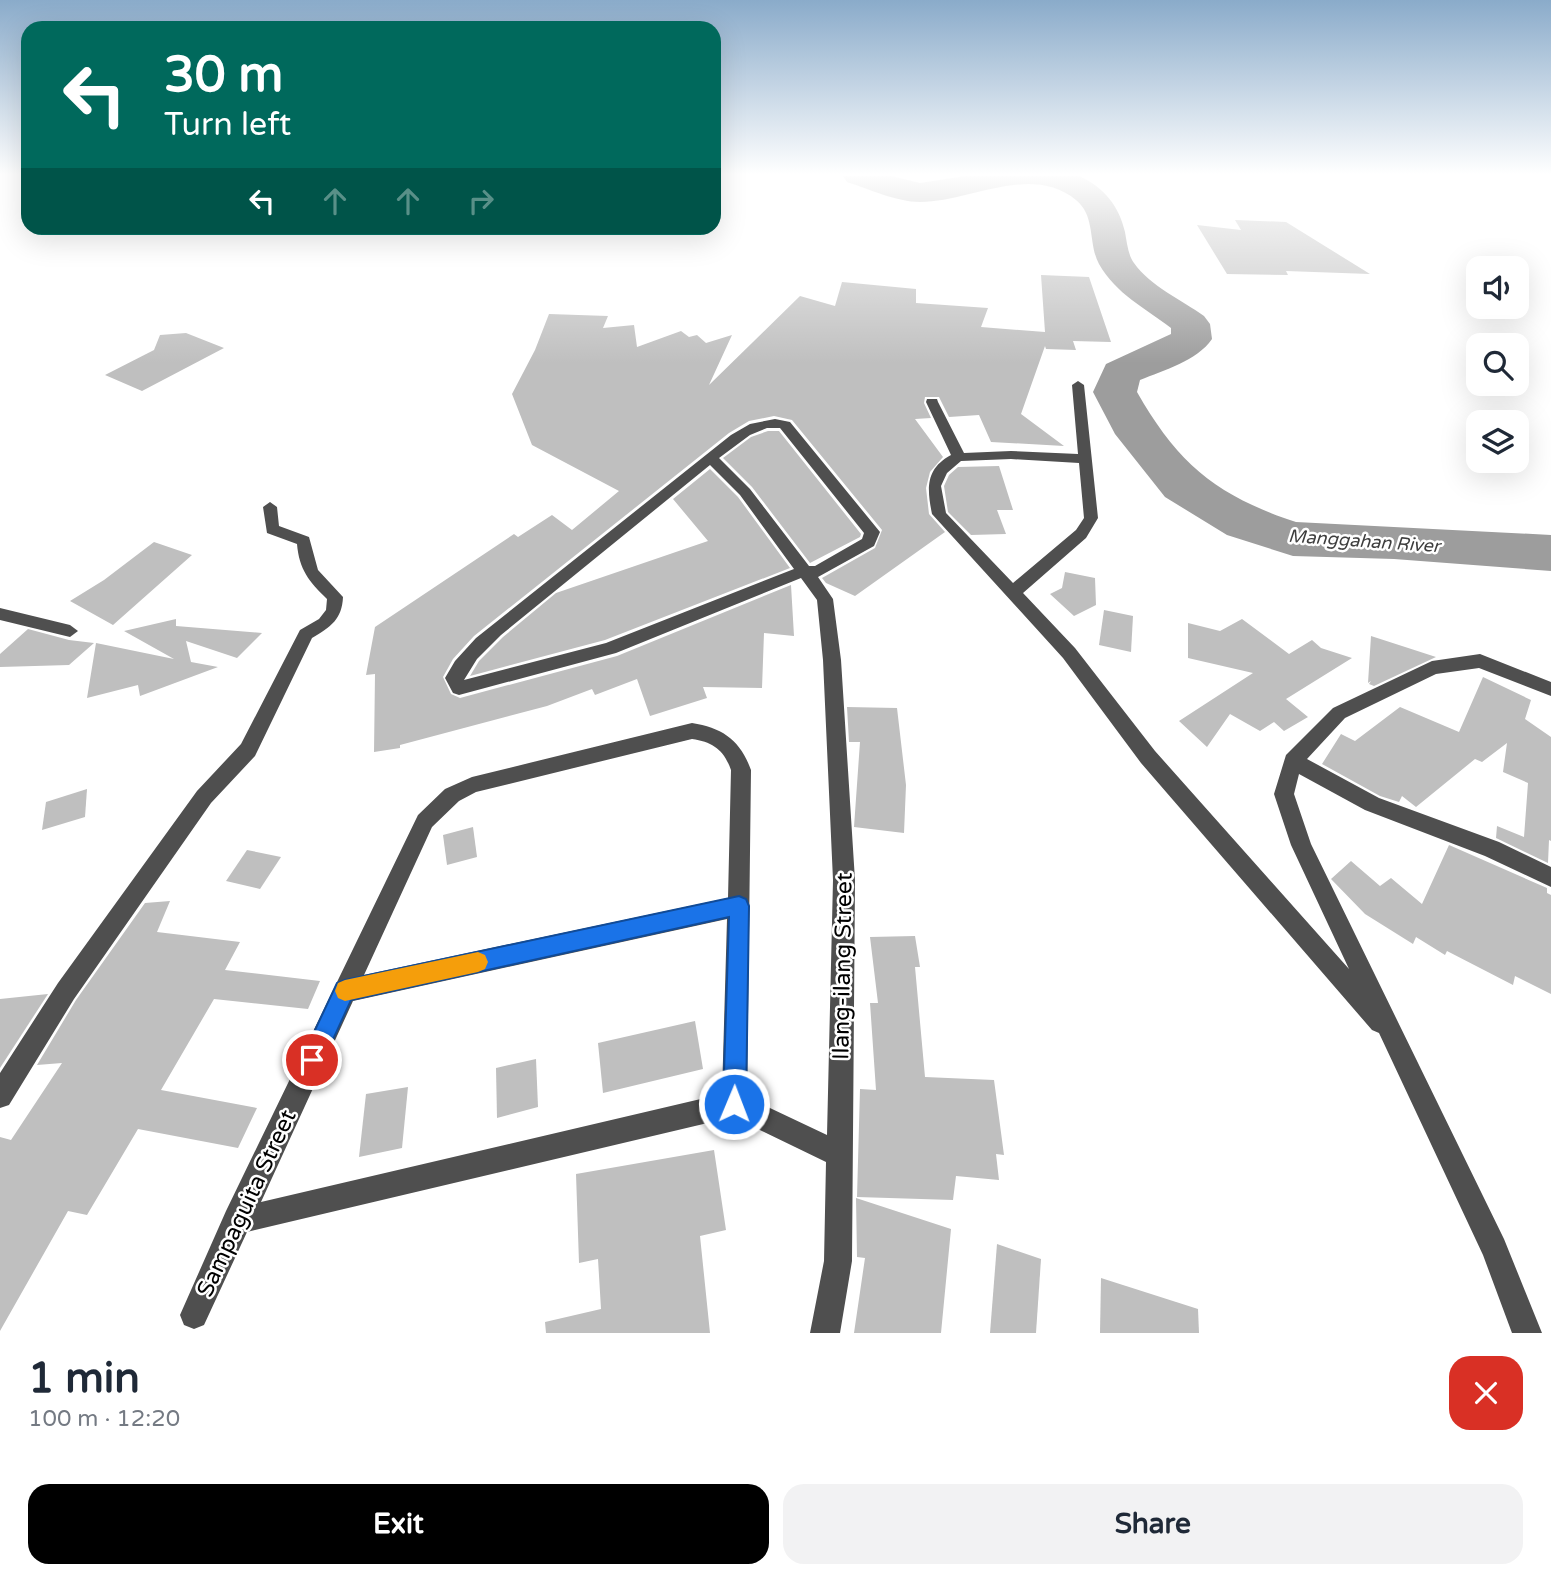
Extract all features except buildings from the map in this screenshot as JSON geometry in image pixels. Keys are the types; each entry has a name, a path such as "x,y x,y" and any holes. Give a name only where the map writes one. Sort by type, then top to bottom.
{"street":[{"path":"1014,593 1081,534 1091,518 1078,385"},
{"path":"932,402 959,457"},
{"path":"778,423 785,425 872,532 869,542 818,572 804,571 610,648 459,688 454,678 460,664 639,512 711,458 740,436 756,428 778,423"},
{"path":"1085,460 1011,456 959,457 941,471 934,486 939,514 1069,653 1148,758 1394,1038"},
{"path":"711,458 745,492 804,571"},
{"path":"0,1097 65,991 126,910 204,797 248,750 306,634 325,623 334,611 335,597 312,579 305,564 304,541 272,529 270,507"},
{"name":"Ilang-ilang Street","path":"804,571 825,599 832,660 845,880 838,1261 825,1333"},
{"path":"0,614 70,631"},
{"path":"1527,1333 1494,1249 1301,845 1284,794 1293,761 1339,713 1432,668 1480,661 1551,689"},
{"name":"Sampaguita Street","path":"194,1315 425,821 452,794 489,779 665,737 692,731 710,733 726,741 736,753 741,770 739,906"},
{"path":"1293,761 1372,804 1492,849 1551,877"},
{"path":"345,991 739,906 734,1104"},
{"path":"236,1221 734,1104 840,1155"}],"waterway":[{"name":"Manggahan River","path":"1108,238 1116,263 1130,281 1190,324 1192,339 1175,350 1121,373 1115,392 1138,434 1182,486 1245,523 1293,539 1394,542 1551,553"}],"slow traffic":[{"path":"345,991 478,962"}],"route":[{"path":"312,1060 345,991 739,906 734,1104"}]}
